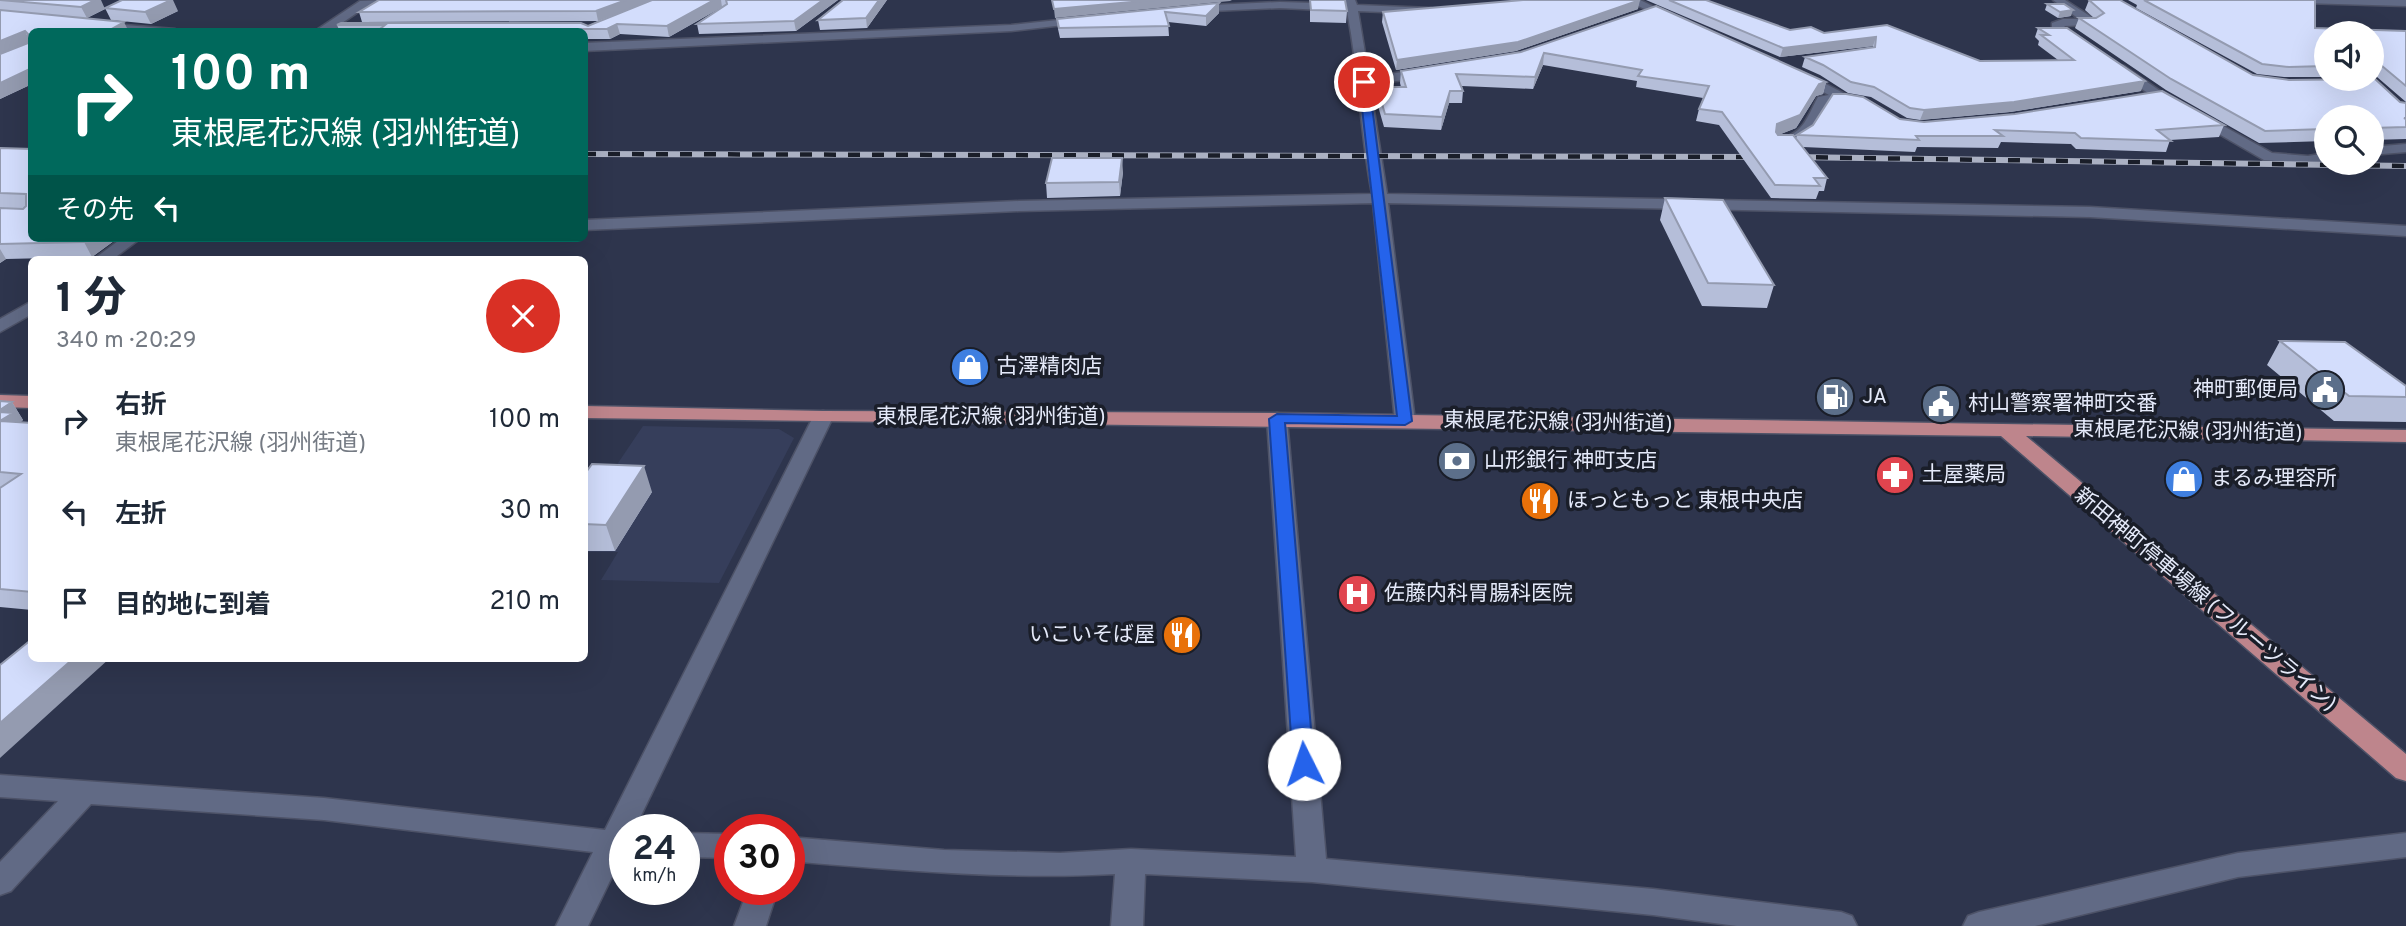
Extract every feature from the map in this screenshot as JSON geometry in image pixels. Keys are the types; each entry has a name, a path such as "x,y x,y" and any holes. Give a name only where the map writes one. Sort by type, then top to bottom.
{"main road":[{"path":"0,401 28,402"},
{"name":"東根尾花沢線 (羽州街道)","path":"588,412 823,417 1277,419 2406,436"},
{"name":"新田神町停車場線 (フルーツライン)","path":"2004,429 2406,770"}],"street":[{"path":"326,28 365,3 381,0"},
{"path":"1631,0 1687,24"},
{"path":"2058,0 2092,22 2063,22 2056,25 2091,51"},
{"path":"2303,0 2406,3"},
{"path":"1351,3 1359,41 1372,157 1380,198 1405,421"},
{"path":"1177,11 1250,5 1351,3 1443,10"},
{"path":"1640,16 1653,11"},
{"path":"107,15 86,25 124,28"},
{"path":"588,47 1012,28 1094,20"},
{"path":"799,38 819,23"},
{"path":"362,28 381,27"},
{"path":"671,44 691,31"},
{"path":"1794,64 1843,97 1874,108"},
{"path":"2111,64 2269,157 2314,159"},
{"path":"1364,82 1438,71"},
{"path":"1780,142 1794,141 1807,132 1823,100 1843,97"},
{"path":"2120,103 2170,100"},
{"path":"2384,150 2406,148"},
{"path":"588,225 1019,206 1380,198 2090,212 2406,230"},
{"path":"106,256 127,242"},
{"path":"0,327 28,309"},
{"path":"633,814 823,417"},
{"path":"1277,419 1312,870"},
{"path":"0,786 324,809 609,843"},
{"path":"0,882 84,792"},
{"path":"1979,926 2238,865 2406,845"},
{"path":"805,850 944,862 1060,865 1131,862 1312,870 1653,902 1841,926"},
{"path":"572,926 609,861"},
{"path":"1127,926 1131,862"},
{"path":"750,926 757,905"}],"shaded area":[{"path":"643,426 779,429 794,438 719,583 601,580 618,552 588,552 588,508"}],"building":[{"path":"0,0 95,0 81,7"},
{"path":"122,0 171,0 145,12 105,8"},
{"path":"379,0 626,0 596,11 359,12"},
{"path":"652,0 714,0 667,26 617,24 607,29 588,29 381,28 385,25 337,25 581,23 588,26"},
{"path":"726,0 823,0 794,21 697,24 727,4"},
{"path":"843,0 879,0 866,18 818,20"},
{"path":"1052,0 1154,0 1054,9"},
{"path":"1310,0 1345,0 1347,11 1311,10"},
{"path":"1523,0 1640,0 1518,42 1397,60 1383,12"},
{"path":"1669,0 1706,0 1790,30 1811,27 1824,33 1887,25 1980,61 2074,60 2041,35 2049,35 2038,28 2067,28 2145,81 2014,102 1924,110 1910,108 1874,87 1851,82 1805,57 1875,47 1876,37 1783,48"},
{"path":"2089,0 2120,0 2253,75 2289,80 2314,80 2314,91 2384,91 2384,87 2400,102 2406,103 2406,127 2384,128 2384,105 2314,105 2314,129 2265,131 2171,79 2079,18 2096,18 2104,13"},
{"path":"2144,0 2315,0 2314,66 2262,64"},
{"path":"1219,3 1206,16 1165,12 1169,26 1059,28 1057,19"},
{"path":"2047,4 2064,4 2073,10 2060,12"},
{"path":"1656,6 1826,82 1819,84 1800,115 1777,124 1776,132 1778,135 1793,135 1827,178 1814,178 1820,186 1775,185 1722,112 1699,109 1709,86 1638,76 1642,70 1544,53 1535,77 1456,74 1463,91 1450,91 1442,117 1385,114 1377,87 1406,87 1401,71 1521,52"},
{"path":"0,10 124,22 113,28 28,28 28,34 25,31 0,41"},
{"path":"2384,30 2406,31 2406,86 2384,68"},
{"path":"28,43 28,70 0,83 0,54"},
{"path":"2162,91 2224,125 2157,130 2171,141 2081,138 2075,133 1995,130 2003,136 1916,136 1919,140 1797,135 1813,125 1833,94 1863,97 1900,119 1924,122 2015,114"},
{"path":"0,148 28,149 28,242 84,242 0,244 0,208 23,209 26,206 26,194 0,193"},
{"path":"1052,158 1122,158 1119,182 1046,183"},
{"path":"1665,198 1723,200 1774,285 1708,283"},
{"path":"2280,341 2345,342 2406,386 2406,397 2349,396"},
{"path":"0,401 12,402 0,410"},
{"path":"0,412 13,413 0,421"},
{"path":"0,421 28,423 28,592 0,589 0,488 21,474 0,472"},
{"path":"592,464 644,466 606,525 588,524 588,470"},
{"path":"28,642 28,662 69,662 0,723 0,665"}],"railway":[{"path":"588,154 1760,157"},
{"path":"1792,157 2406,166"}],"place":[{"name":"古澤精肉店","path":"970,367"},
{"name":"神町郵便局","path":"2325,390"},
{"name":"JA","path":"1835,397"},
{"name":"村山警察署神町交番","path":"1941,404"},
{"name":"山形銀行 神町支店","path":"1457,461"},
{"name":"土屋薬局","path":"1895,475"},
{"name":"まるみ理容所","path":"2184,479"},
{"name":"ほっともっと 東根中央店","path":"1540,501"},
{"name":"佐藤内科胃腸科医院","path":"1357,594"},
{"name":"いこいそば屋","path":"1182,635"}],"route":[{"path":"1304,764 1277,419 1405,421 1364,82"}]}
